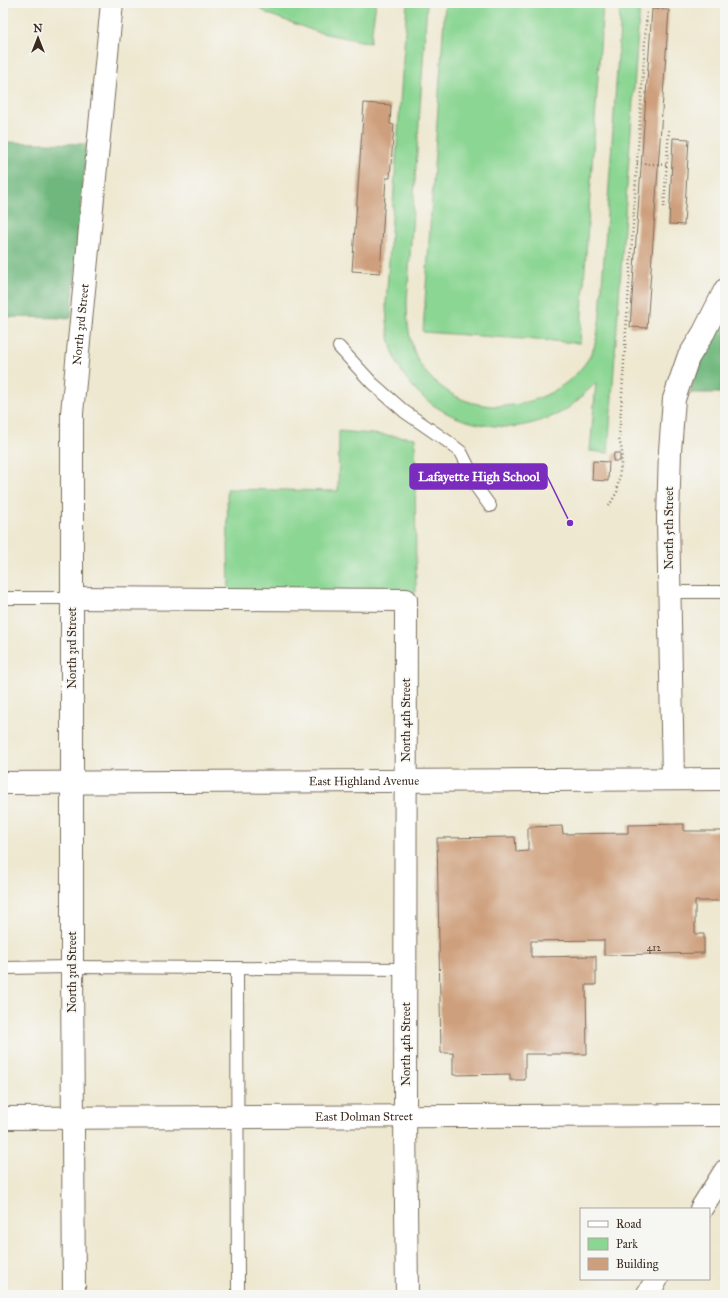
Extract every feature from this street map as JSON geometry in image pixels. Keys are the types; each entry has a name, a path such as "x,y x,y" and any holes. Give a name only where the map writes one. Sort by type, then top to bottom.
{"street":[{"name":"North 3rd Street","path":"74,1295 72,1118 72,413 112,3"},
{"name":"North 5th Street","path":"673,779 668,518 670,451 674,399 688,358 704,332 725,290"},
{"name":"North 4th Street","path":"72,598 406,600 405,1116 407,1295"},
{"name":"East Highland Avenue","path":"3,783 725,779"},
{"name":"East Dolman Street","path":"3,1118 725,1114"},
{"path":"702,1208 723,1179"},
{"path":"647,1295 656,1280"}],"lane":[{"path":"339,347 372,383 405,412 461,452 468,466 472,481 490,506"},
{"path":"670,592 725,592"},
{"path":"3,598 72,598"},
{"path":"3,968 406,969"},
{"path":"237,968 238,1295"}],"path":[{"path":"609,506 617,492 622,451 619,439 647,11"},
{"path":"664,207 669,129"},
{"path":"637,163 667,165"}],"green space":[{"path":"252,3 376,3 370,43 317,32 268,14"},
{"path":"407,3 427,3 407,301 411,341 418,360 423,368 429,376 445,390 464,400 481,405 499,406 534,400 566,383 580,370 590,356 594,346 600,315 620,27 619,3 640,3 608,453 590,451 596,383 573,404 558,414 529,424 517,426 505,427 482,424 455,417 442,411 431,403 410,384 394,356 391,348 387,322 386,304"},
{"path":"445,3 603,3 580,343 423,332"},
{"path":"3,142 87,144 71,318 3,317"},
{"path":"725,316 725,393 690,393 698,365"},
{"path":"339,431 415,438 416,592 229,593 227,489 338,491"}],"building":[{"path":"652,9 669,10 647,328 630,327"},
{"path":"364,103 391,105 390,124 394,125 390,178 386,178 380,273 352,271"},
{"path":"673,138 689,139 684,225 669,224"},
{"path":"614,453 620,453 620,461 613,461"},
{"path":"593,461 609,462 608,481 592,480"},
{"path":"684,824 684,831 725,831 725,901 695,901 695,934 704,934 704,953 604,955 604,940 531,941 531,957 596,956 596,985 586,985 587,1054 525,1054 525,1080 510,1080 510,1074 453,1075 453,1053 441,1053 437,838 515,837 516,852 528,851 528,827 562,826 563,834 628,833 628,825"}],"place":[{"name":"Lafayette High School","path":"570,523"}]}
